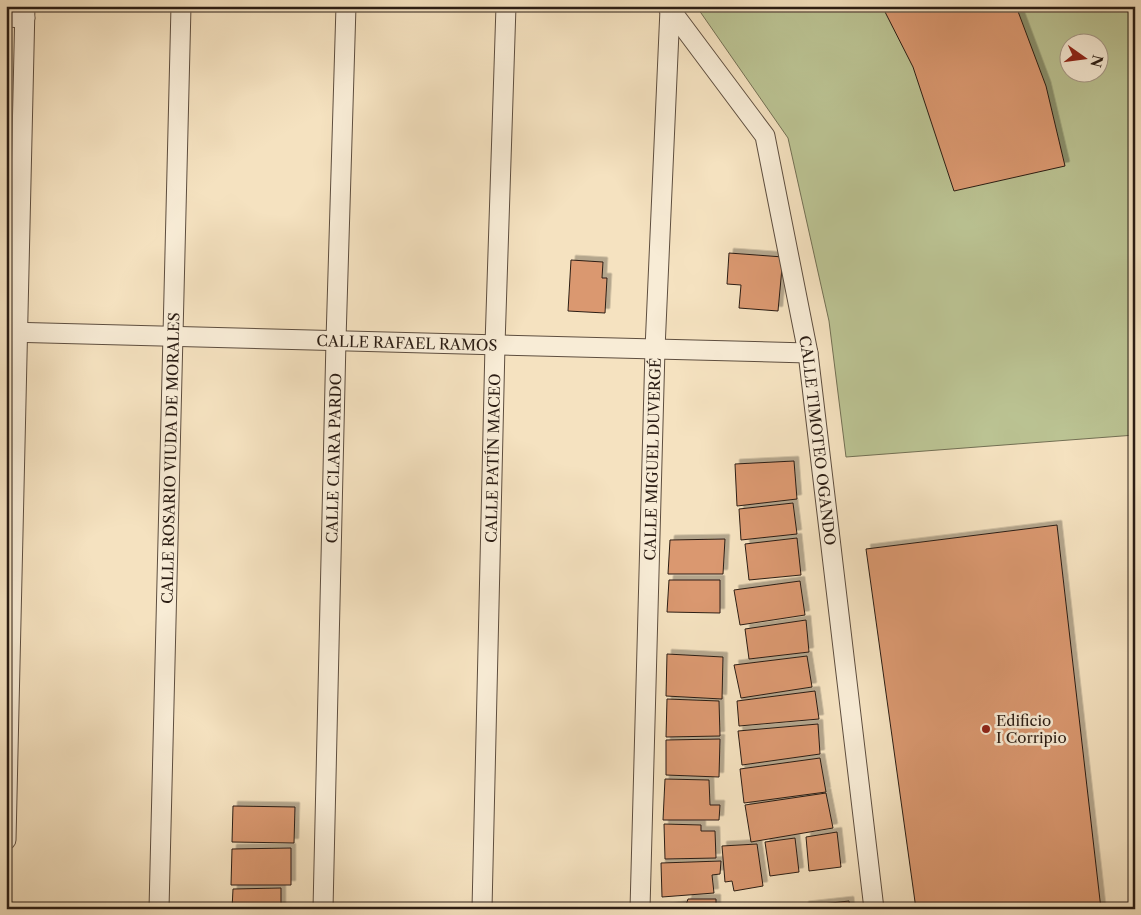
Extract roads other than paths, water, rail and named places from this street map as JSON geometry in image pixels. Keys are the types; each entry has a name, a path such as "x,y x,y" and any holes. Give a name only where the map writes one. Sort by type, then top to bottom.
{"street":[{"name":"CALLE ROSARIO VIUDA DE MORALES","path":"159,909 181,6"},
{"name":"CALLE CLARA PARDO","path":"323,909 346,6"},
{"name":"CALLE PATÍN MACEO","path":"482,909 495,345 506,6"},
{"name":"CALLE MIGUEL DUVERGÉ","path":"640,909 655,349 668,8"},
{"name":"CALLE TIMOTEO OGANDO","path":"668,8 765,136 808,353 874,909"},
{"path":"6,17 25,12 14,177 6,840"},
{"name":"CALLE RAFAEL RAMOS","path":"12,333 808,353"}],"place":[{"name":"Edificio I Corripio","path":"986,729"}]}
